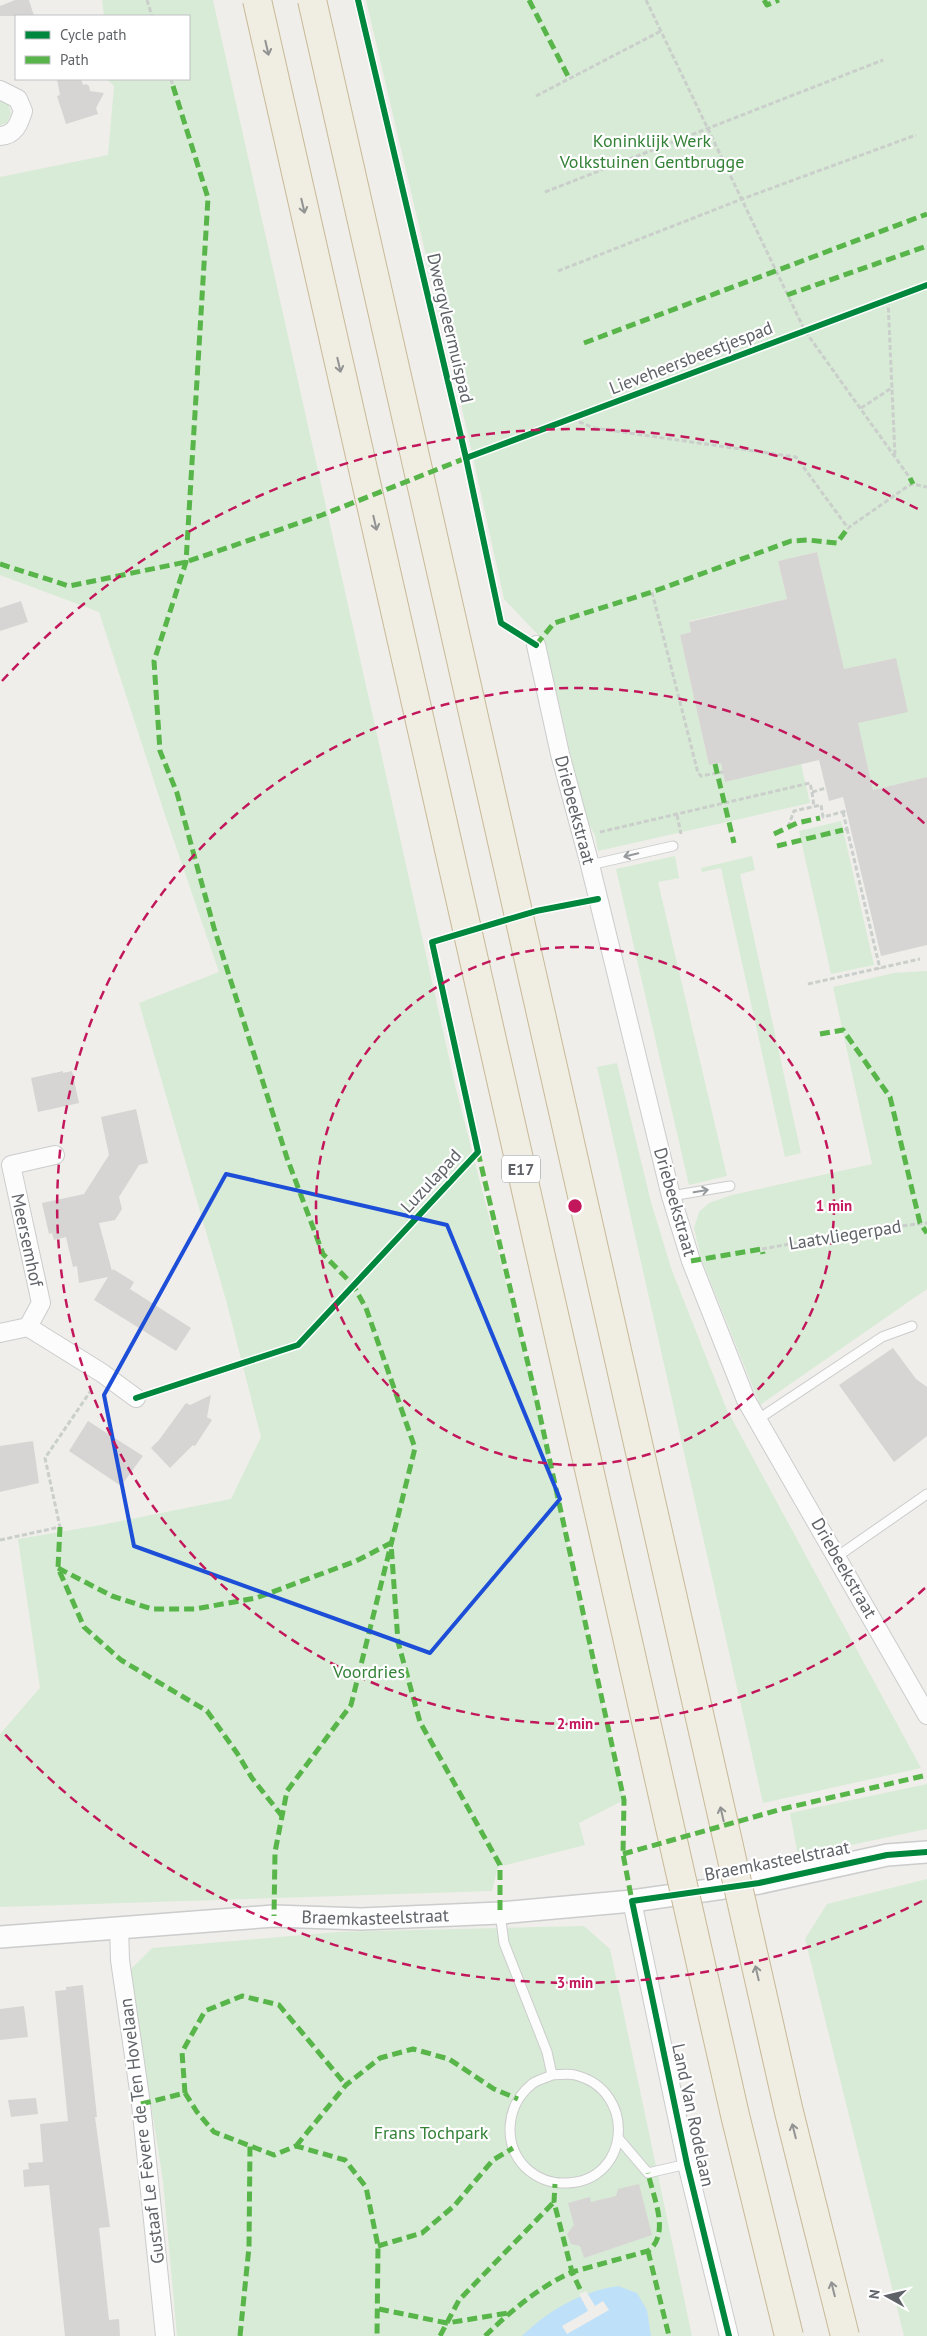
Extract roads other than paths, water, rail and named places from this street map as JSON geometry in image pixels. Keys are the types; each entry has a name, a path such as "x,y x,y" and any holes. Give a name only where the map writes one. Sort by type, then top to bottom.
{"highway":[{"name":"E17","path":"256,0 735,2116 790,2336"},
{"path":"312,0 787,2103 845,2336"}],"street":[{"path":"0,90 18,99 23,111 15,131 0,136"},
{"name":"Driebeekstraat","path":"536,645 560,754 590,865 671,1196 691,1261 746,1400 838,1556 927,1715"},
{"name":"Meersemhof","path":"28,1327 41,1302 11,1166 56,1155"},
{"path":"0,1333 28,1327 136,1398"},
{"name":"Braemkasteelstraat","path":"0,1937 274,1916 361,1919 500,1913 632,1900 759,1883 887,1855 927,1852"},
{"name":"Land Van Rodelaan","path":"632,1900 687,2164 729,2336"},
{"name":"Gustaaf Le Fèvere de Ten Hovelaan","path":"119,1927 120,1960 141,2104 165,2336"}],"lane":[{"path":"590,865 673,846"},
{"path":"671,1196 730,1186"},
{"path":"758,1420 882,1336 912,1326"},
{"path":"838,1556 927,1494"},
{"path":"500,1913 504,1943 548,2052 552,2075"},
{"path":"574,2074 594,2082 610,2097 618,2117 619,2139 611,2159 596,2174 576,2183 555,2184 534,2176 519,2161 510,2141 510,2119 518,2099 532,2084 552,2075 574,2074"},
{"path":"619,2139 648,2174 687,2164"}],"water":[{"path":"618,2286 637,2293 647,2310 651,2336 522,2336 543,2318 566,2303 591,2293"}],"park label":[{"name":"Koninklijk Werk Volkstuinen Gentbrugge","path":"652,151"},
{"name":"Voordries","path":"369,1672"},
{"name":"Frans Tochpark","path":"431,2133"}]}
